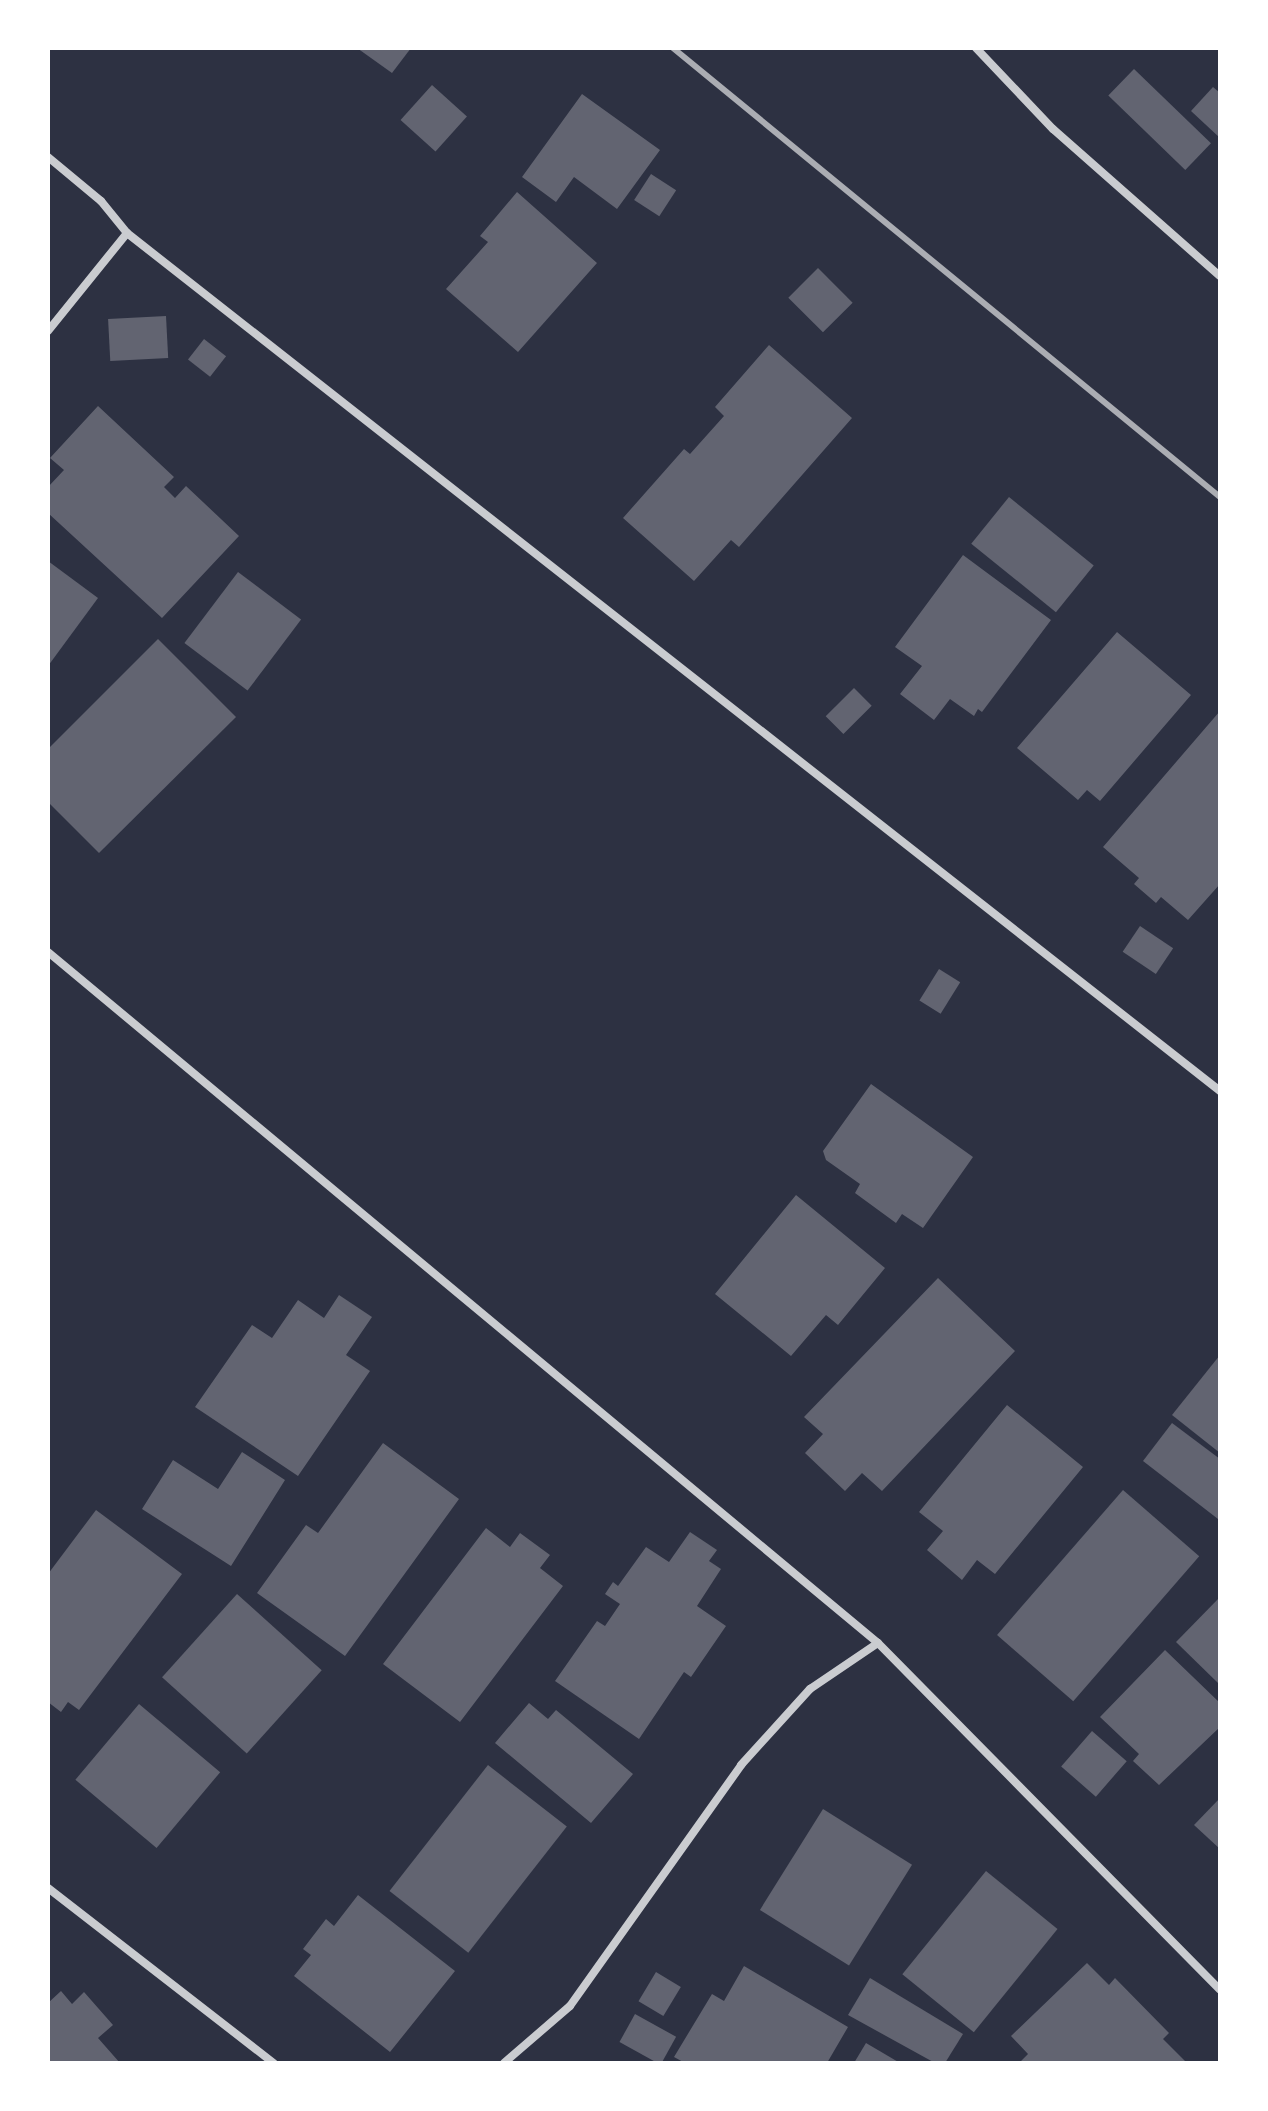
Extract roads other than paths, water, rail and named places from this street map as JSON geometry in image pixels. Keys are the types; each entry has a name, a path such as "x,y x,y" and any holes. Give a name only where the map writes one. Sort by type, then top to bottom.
{"street":[{"path":"976,48 1053,129 1220,276"},
{"path":"48,157 101,201 127,233 1220,1091"},
{"path":"48,331 127,233"},
{"path":"48,952 878,1643 1220,1990"},
{"path":"504,2063 570,2006 741,1765 810,1689 878,1643"},
{"path":"48,1888 274,2063"}],"railway":[{"path":"673,48 1220,497"}]}
